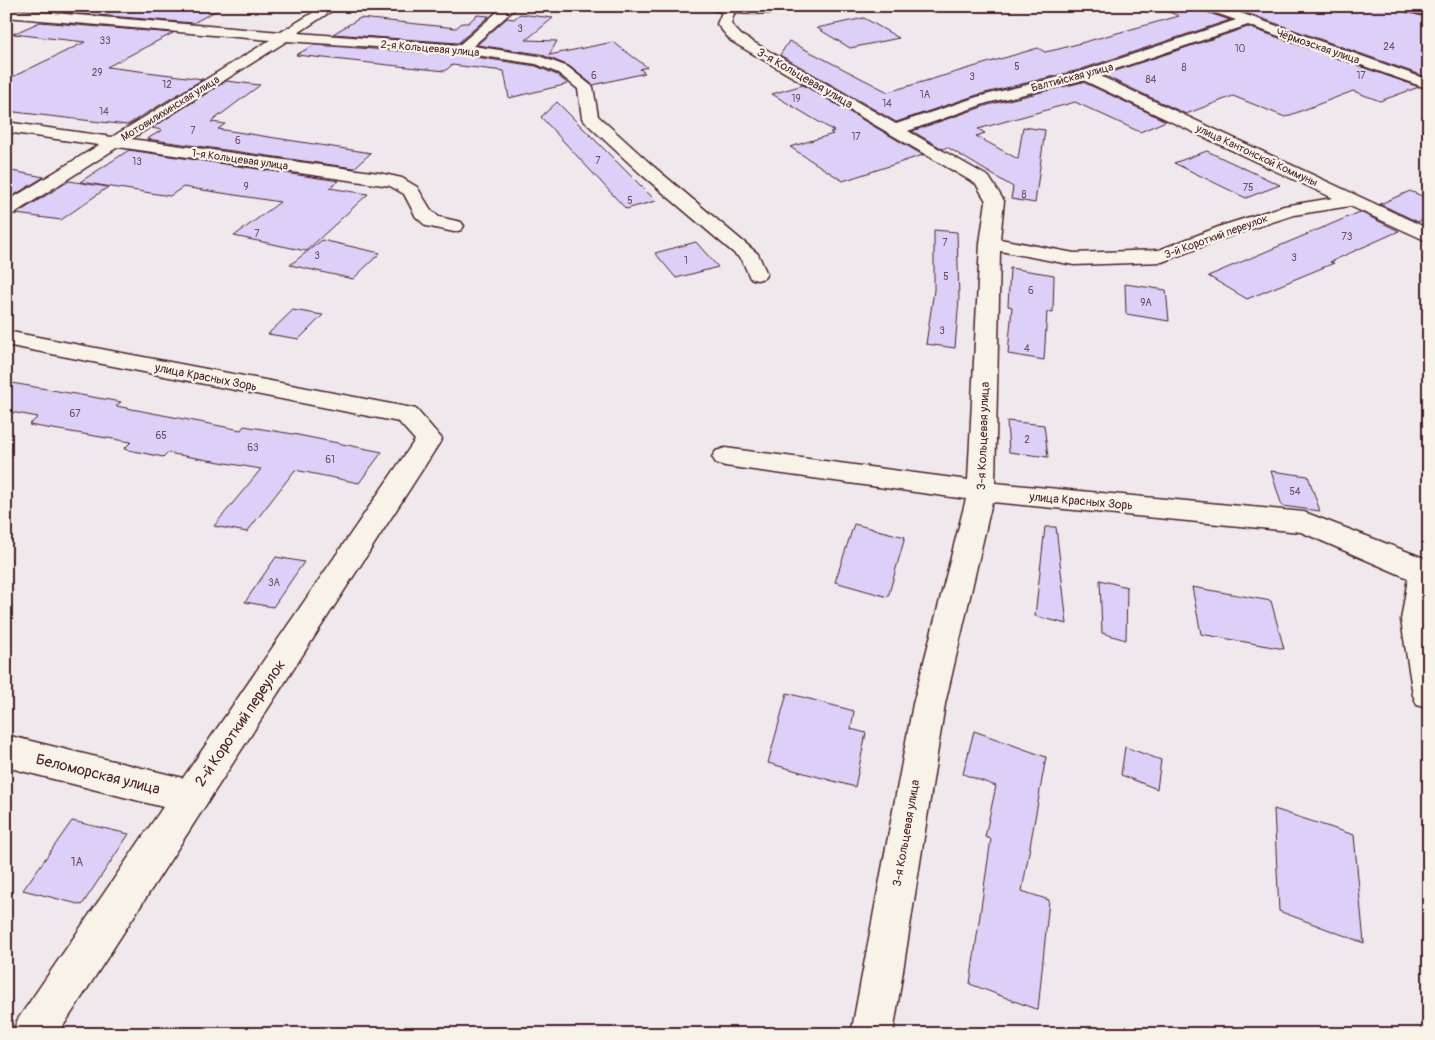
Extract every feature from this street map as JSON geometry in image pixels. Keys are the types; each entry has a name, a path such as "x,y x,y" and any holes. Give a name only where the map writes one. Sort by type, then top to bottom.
{"street":[{"name":"Мотовилихинская улица","path":"6,210 287,37 334,6"},
{"path":"462,49 512,6"},
{"path":"721,8 764,10 794,6"},
{"name":"Чёрмозская улица","path":"1208,6 1429,85"},
{"path":"1406,6 1429,12"},
{"name":"3-я Кольцевая улица","path":"721,8 724,24 736,38 984,181 995,201 990,243 981,491 928,704 872,1034"},
{"name":"2-я Кольцевая улица","path":"6,13 287,37 462,49 539,60 563,70 585,87 590,118 647,170 751,258 757,274"},
{"name":"Балтийская улица","path":"896,130 982,100 1085,75 1247,21"},
{"name":"улица Кантонской Коммуны","path":"1085,75 1429,236"},
{"name":"1-я Кольцевая улица","path":"6,127 379,178 396,182 411,190 423,213 432,222 454,226"},
{"name":"3-й Короткий переулок","path":"990,243 1074,259 1162,256 1228,230 1291,210 1352,200"},
{"name":"улица Красных Зорь","path":"6,338 407,415"},
{"name":"2-й Короткий переулок","path":"33,1034 429,438 407,415"},
{"name":"улица Красных Зорь","path":"725,457 981,491 1304,522 1426,572"},
{"path":"1426,572 1416,620 1429,695"},
{"name":"Беломорская улица","path":"6,751 190,797"}],"building":[{"path":"74,6 225,6 193,23 62,12"},
{"path":"1159,6 1200,6 1203,11 1230,20 1079,70 977,95 896,122 780,55 789,41 888,92 1038,48 1045,52 1059,49 1179,16 1159,8"},
{"path":"1227,6 1398,6 1402,11 1429,18 1429,78"},
{"path":"520,14 553,18 526,40 557,41 549,55 613,42 647,67 640,69 645,73 593,85 569,66 540,54 477,45 507,18 514,19"},
{"path":"477,15 489,16 458,43 333,34 360,18 456,28 462,23 468,23"},
{"path":"864,18 899,38 850,48 817,28"},
{"path":"40,22 173,33 107,67 203,79 127,125 6,111 6,80 85,42 13,34"},
{"path":"1248,27 1419,87 1380,101 1353,91 1285,117 1233,96 1186,114 1103,75"},
{"path":"314,45 462,55 536,66 557,75 568,84 509,98 504,71 452,65 445,71 296,55"},
{"path":"226,81 260,85 211,122 225,124 218,129 371,153 354,168 147,139 162,130 152,128"},
{"path":"1083,82 1166,121 1140,132 1075,102 978,129 985,133 976,136 1018,159 1023,127 1045,130 1035,203 1011,199 1013,187 947,147 943,149 912,131 988,105"},
{"path":"803,85 923,155 843,181 790,147 833,134 830,132 834,131 772,94"},
{"path":"557,102 656,201 626,209 541,117"},
{"path":"129,150 339,181 329,188 368,194 306,251 234,236 280,202 183,187 170,196 80,182"},
{"path":"1207,151 1280,185 1246,198 1174,163"},
{"path":"6,170 44,177 6,200"},
{"path":"69,181 108,187 61,220 16,214"},
{"path":"1410,191 1429,199 1429,217 1418,222 1380,204"},
{"path":"1360,212 1399,231 1330,262 1334,263 1247,299 1208,276"},
{"path":"934,230 957,232 959,299 955,348 926,344 934,290"},
{"path":"322,240 380,253 353,279 290,265"},
{"path":"696,242 718,267 676,278 655,253"},
{"path":"1010,268 1054,275 1053,313 1047,312 1044,360 1008,354 1012,307 1008,306"},
{"path":"1125,284 1166,290 1169,321 1126,314"},
{"path":"293,310 323,315 299,339 268,334"},
{"path":"6,382 121,402 116,406 241,430 244,426 382,452 359,483 295,470 247,532 214,526 261,469 167,453 163,457 124,449 131,442 29,425 38,417 6,411"},
{"path":"1007,421 1044,425 1048,457 1009,452"},
{"path":"1271,471 1308,476 1320,511 1282,506"},
{"path":"854,524 905,537 888,597 835,582"},
{"path":"1045,527 1056,527 1067,624 1035,616"},
{"path":"276,557 304,562 273,607 245,602"},
{"path":"1100,580 1127,587 1126,640 1102,633"},
{"path":"1192,587 1271,601 1284,649 1201,634"},
{"path":"787,693 854,711 851,729 866,733 855,787 768,763"},
{"path":"974,731 1046,757 1022,891 1049,900 1038,1010 970,984 991,839 985,837 996,786 963,774"},
{"path":"1125,747 1161,760 1157,789 1121,775"},
{"path":"1274,809 1354,835 1364,943 1279,911"},
{"path":"72,821 129,834 82,905 23,890"}]}
